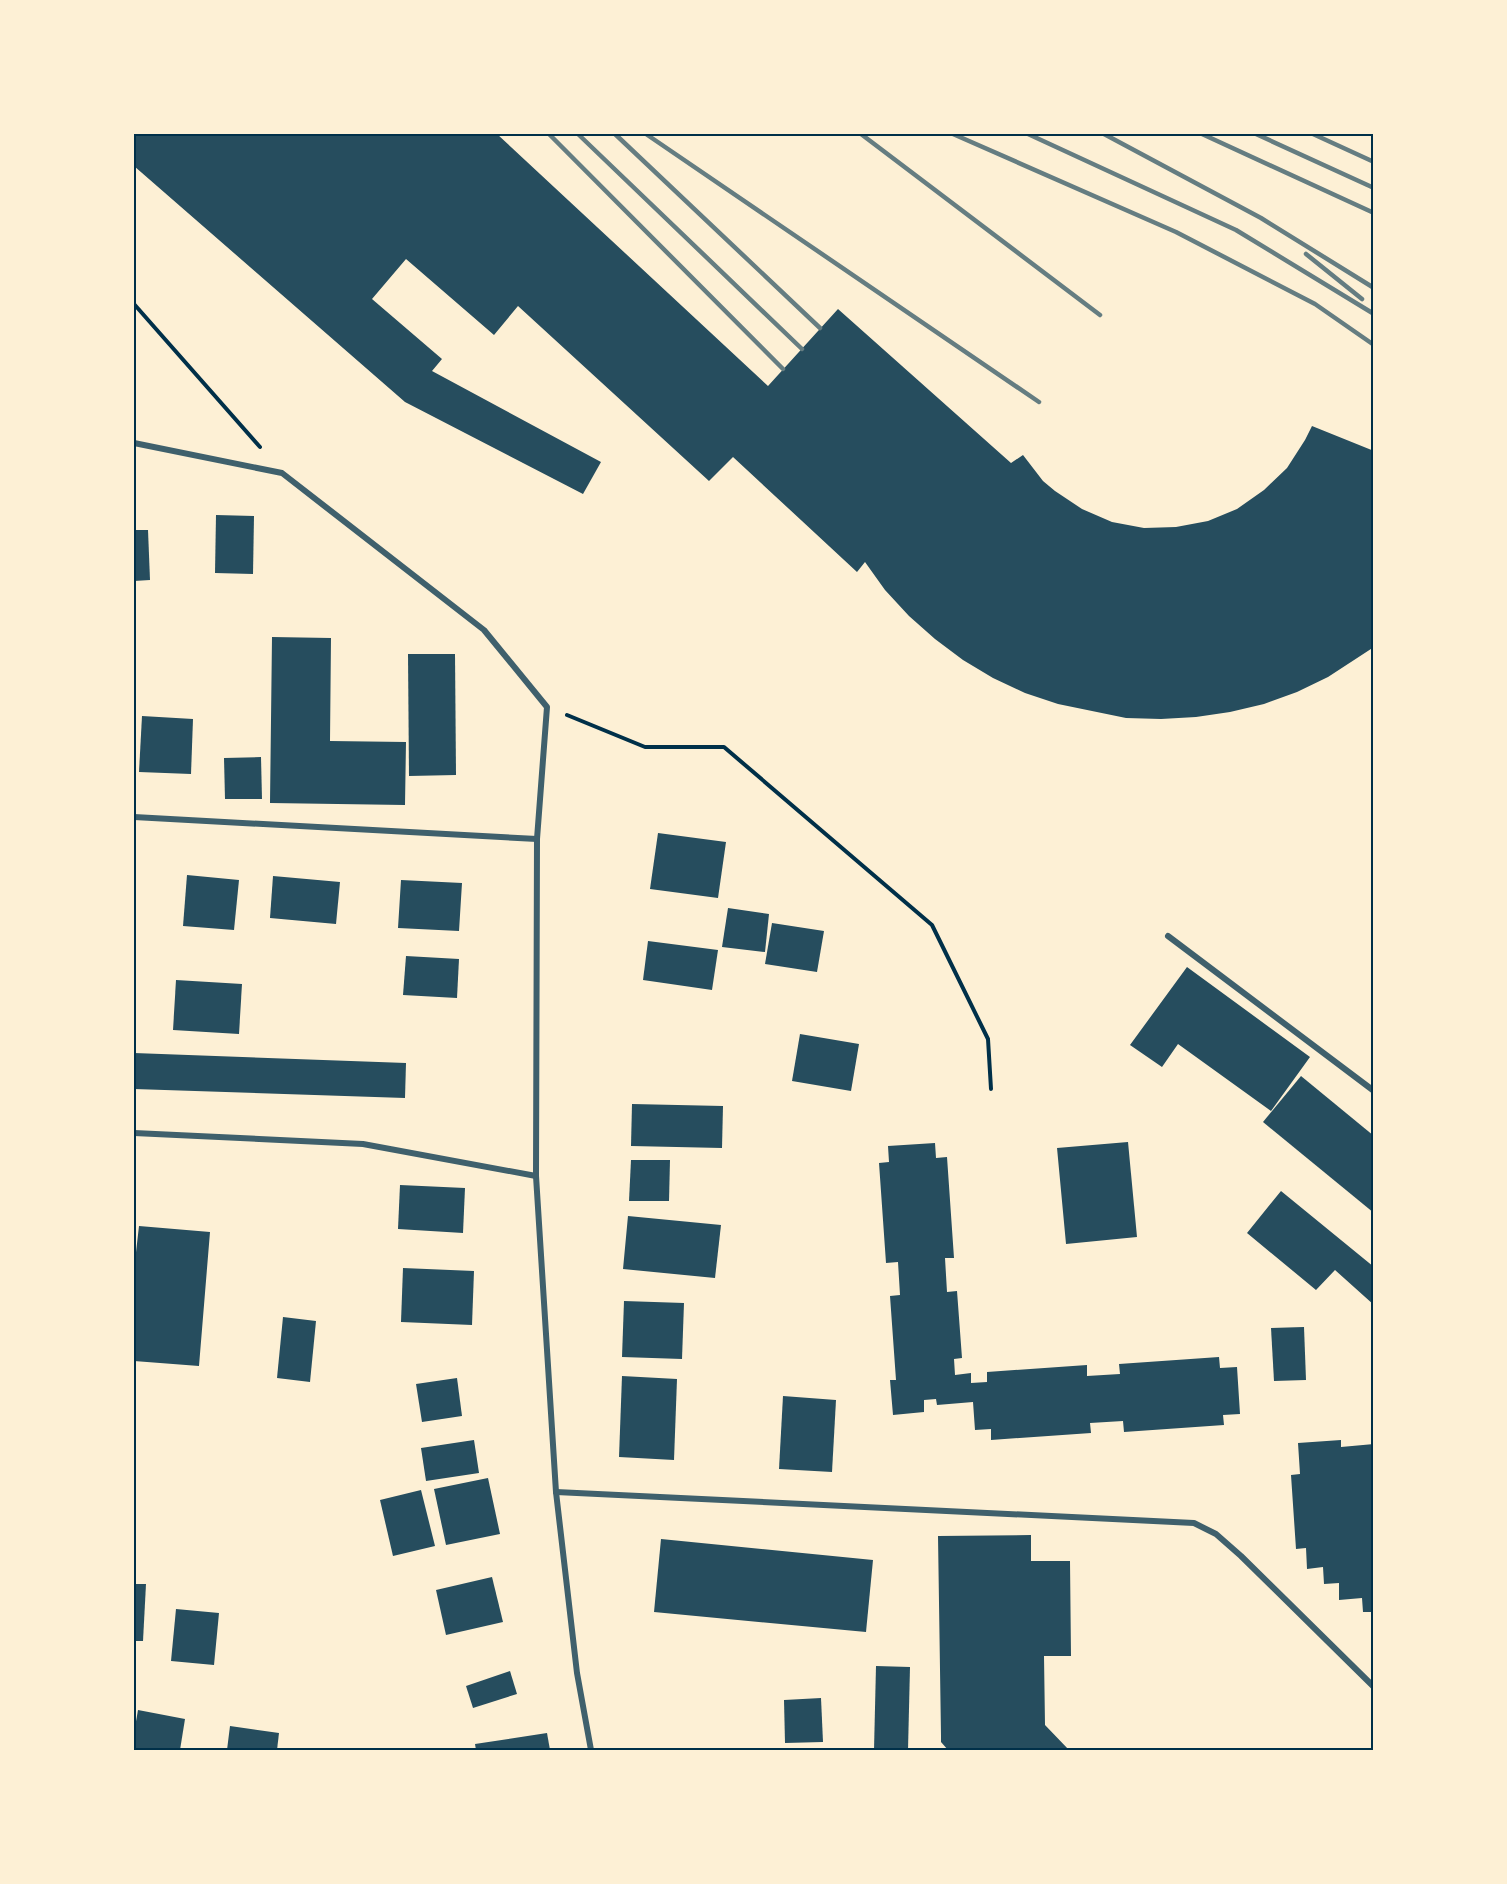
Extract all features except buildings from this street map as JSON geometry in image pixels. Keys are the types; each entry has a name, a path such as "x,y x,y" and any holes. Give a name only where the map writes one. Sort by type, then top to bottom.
{"street":[{"path":"134,443 282,473 484,630 546,707 537,839 536,1176 556,1491 577,1673 591,1750"},
{"path":"134,817 537,839"},
{"path":"1168,936 1374,1091"},
{"path":"134,1133 363,1144 536,1176"},
{"path":"556,1491 1194,1522 1216,1534 1241,1556 1374,1687"}],"path":[{"path":"134,304 282,473"},
{"path":"546,707 645,747 724,747 932,925 988,1039 991,1089"}],"railway":[{"path":"549,134 783,369"},
{"path":"578,134 802,349"},
{"path":"615,134 820,328"},
{"path":"646,134 1039,402"},
{"path":"861,134 1100,315"},
{"path":"953,134 1176,232 1315,304 1374,345"},
{"path":"1028,134 1236,230 1374,314"},
{"path":"1104,134 1261,218 1374,288"},
{"path":"1202,134 1374,213"},
{"path":"1256,134 1374,188"},
{"path":"1313,134 1374,162"},
{"path":"1306,254 1362,299"}]}
